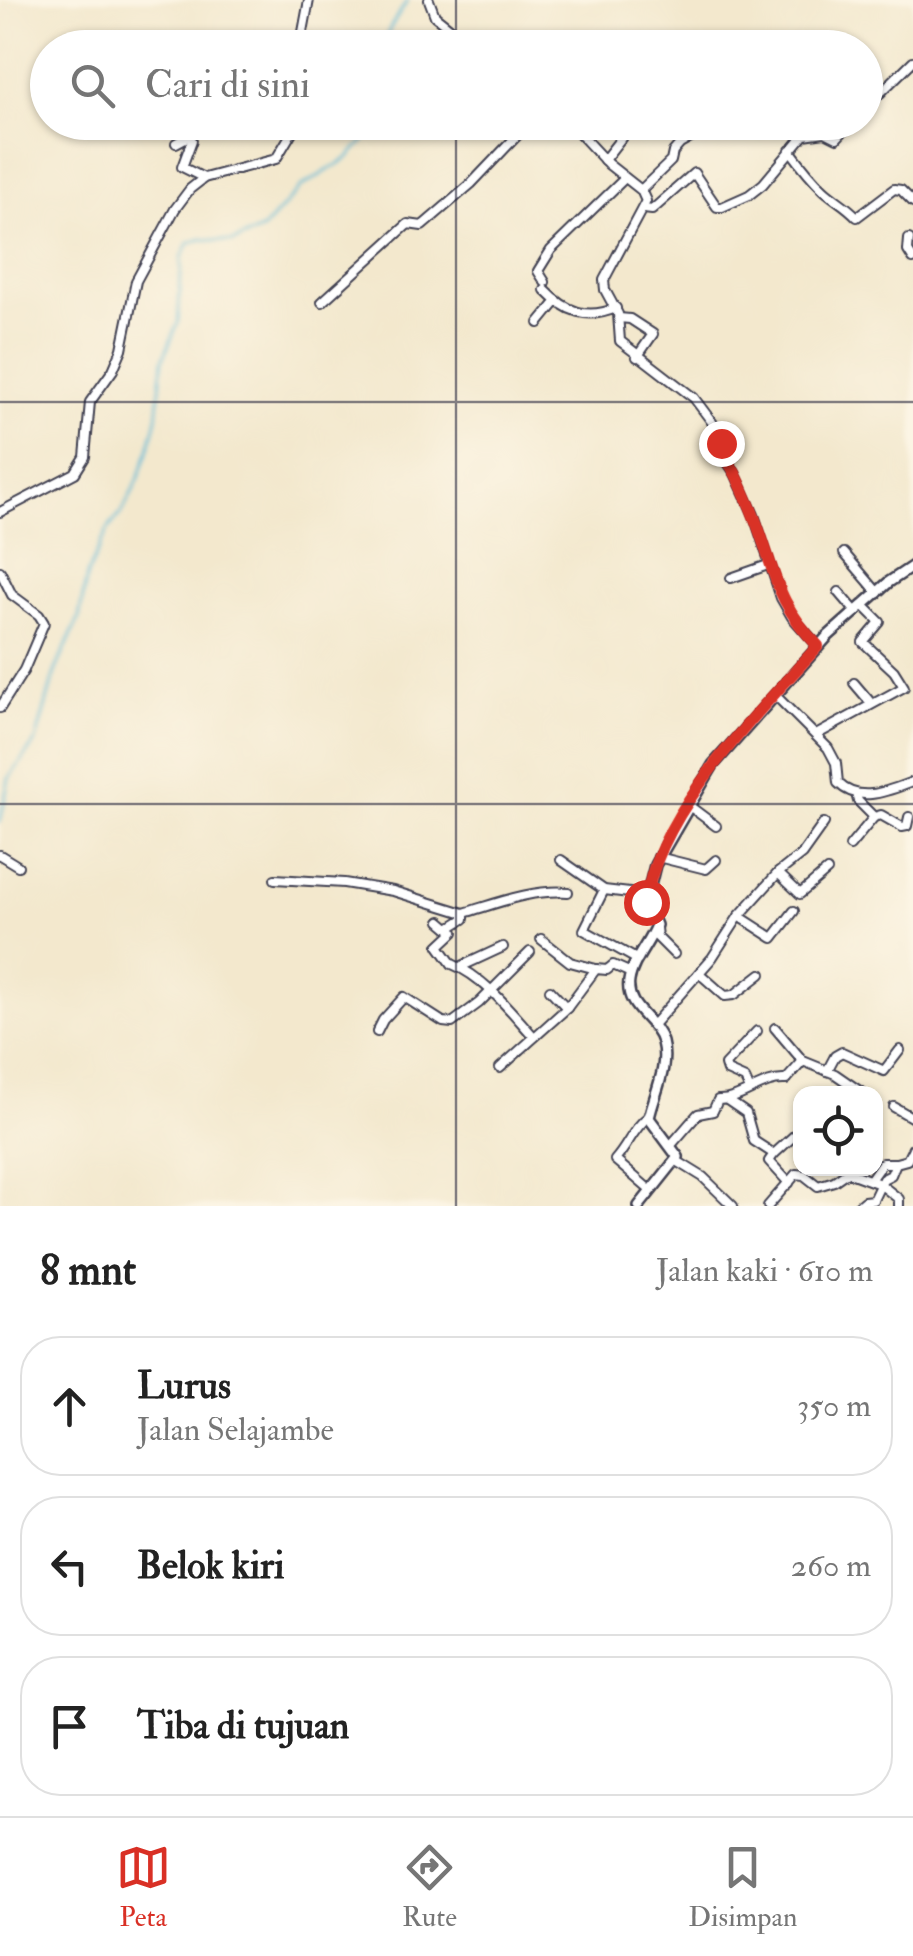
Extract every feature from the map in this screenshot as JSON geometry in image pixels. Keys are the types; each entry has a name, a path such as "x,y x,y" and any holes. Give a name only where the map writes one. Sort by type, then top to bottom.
{"street":[{"path":"303,30 309,0"},
{"path":"429,0 434,16 452,30"},
{"path":"883,90 913,61"},
{"path":"176,143 182,140"},
{"path":"192,140 182,167 204,178"},
{"path":"0,512 83,465 90,402 119,358 136,281 190,188 204,178 272,161 288,140"},
{"path":"322,302 408,224 422,226 471,184 513,140"},
{"path":"586,140 640,190 646,201 604,280 617,313 620,342 694,398 718,430 722,454 754,514 768,565 792,617 818,646"},
{"path":"604,160 620,140"},
{"path":"640,190 672,160 672,152 686,140"},
{"path":"644,209 653,209 693,173 717,207 722,208 763,184 799,140"},
{"path":"790,150 803,169 826,192 845,203 856,218 894,189 901,190 913,202"},
{"path":"626,178 552,250 538,271 557,301 591,316 617,313 654,334 637,357"},
{"path":"909,240 909,255 913,259"},
{"path":"539,323 557,301"},
{"path":"844,553 878,593"},
{"path":"730,578 768,565"},
{"path":"674,954 657,936 647,896 658,857 688,805 723,752 818,646 913,566"},
{"path":"0,571 12,595 44,623 24,670 0,708"},
{"path":"816,735 904,687 894,670 863,642 880,622 839,592"},
{"path":"854,684 871,702"},
{"path":"775,695 834,756 839,786 856,794 883,792 912,782"},
{"path":"856,794 874,817"},
{"path":"688,805 716,826"},
{"path":"850,846 874,817 881,815 902,827 909,818"},
{"path":"652,1026 712,958 739,916 778,873 802,854 824,823"},
{"path":"0,855 18,866"},
{"path":"658,857 706,869 716,860"},
{"path":"560,860 604,890 647,896"},
{"path":"778,873 800,894 826,871"},
{"path":"275,878 344,882 393,891 464,914 550,890 568,892"},
{"path":"604,890 584,930 638,960"},
{"path":"739,916 772,938 794,912"},
{"path":"451,927 464,919 464,914"},
{"path":"441,921 454,934 439,947 454,966 503,947"},
{"path":"651,1191 615,1160 649,1116 657,1096 662,1042 630,996 631,973 656,928"},
{"path":"541,939 570,962 607,970 613,965 631,973"},
{"path":"377,1032 402,998 449,1024 480,1003 530,952"},
{"path":"462,966 534,1038"},
{"path":"500,1068 567,1008 596,969"},
{"path":"698,973 725,996 761,974"},
{"path":"550,990 567,1008"},
{"path":"775,1028 803,1061 851,1086"},
{"path":"749,1088 745,1079 727,1071 725,1065 757,1031"},
{"path":"828,1071 835,1056 842,1052 884,1071 900,1050"},
{"path":"671,1145 698,1114 712,1112 718,1100 728,1100 778,1079 786,1080 803,1061"},
{"path":"728,1100 746,1113 754,1141 774,1154"},
{"path":"894,1106 913,1118"},
{"path":"639,1206 678,1154 652,1126 649,1116"},
{"path":"789,1182 769,1161 793,1135"},
{"path":"870,1180 882,1163 906,1161 913,1148"},
{"path":"677,1160 703,1177 733,1206"},
{"path":"858,1206 873,1200 896,1163"},
{"path":"768,1206 795,1176"},
{"path":"803,1176 818,1186 840,1176"},
{"path":"863,1176 899,1199 899,1206"}],"waterway":[{"path":"389,30 408,0"},
{"path":"0,822 9,778 36,741 55,672 79,618 87,575 108,529 123,511 149,449 157,418 163,359 178,323 182,257 189,243 202,239 233,242 263,229 301,187 348,158 365,140"}],"route":[{"path":"646,902 660,854 713,765 818,646 781,598 754,514 724,457 721,443"}]}
